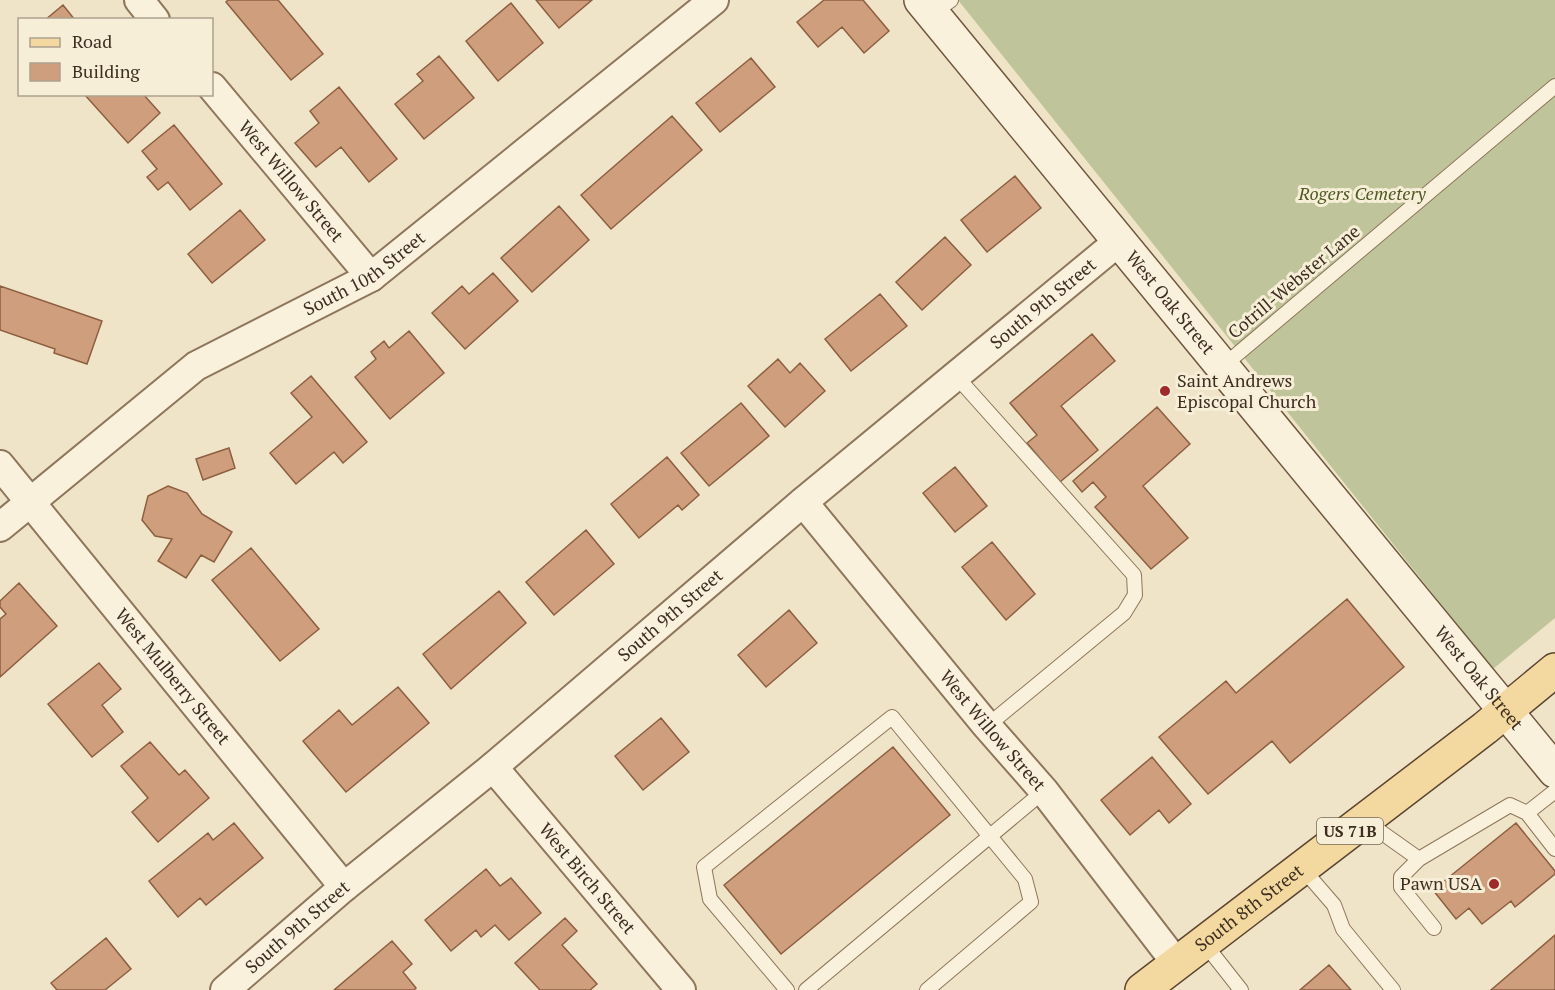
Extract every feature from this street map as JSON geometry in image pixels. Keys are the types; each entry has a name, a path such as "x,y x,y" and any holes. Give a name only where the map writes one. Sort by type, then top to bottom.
{"main road":[{"name":"South 8th Street","path":"1142,990 1506,711 1555,670"}],"street":[{"path":"139,0 153,18"},
{"name":"South 10th Street","path":"0,527 196,366 371,277 714,0"},
{"name":"West Oak Street","path":"935,5 1118,242 1555,771"},
{"name":"West Willow Street","path":"213,88 371,277"},
{"name":"South 9th Street","path":"225,990 344,886 493,767 803,502 1118,242"},
{"name":"West Mulberry Street","path":"0,465 344,886"},
{"name":"West Willow Street","path":"803,502 987,726 1044,791 1177,964"},
{"name":"West Birch Street","path":"493,767 681,990"}],"lane":[{"name":"Cotrill-Webster Lane","path":"1222,367 1555,86"},
{"path":"956,376 1134,574 1136,595 1124,613 987,726"},
{"path":"787,990 710,899 704,867 892,717 1024,879 1031,902 927,990"},
{"path":"806,990 1044,791"},
{"path":"1527,813 1555,791"},
{"path":"1434,928 1401,887 1401,877 1419,859 1510,805 1527,813 1555,849"},
{"path":"1364,820 1419,859"},
{"path":"1302,868 1334,905 1344,928 1393,990"},
{"path":"1204,944 1241,990"}],"green space":[{"name":"Rogers Cemetery","path":"958,0 1555,0 1555,618 1493,669"}],"building":[{"path":"228,0 278,0 323,54 291,80 226,2"},
{"path":"536,0 592,0 559,28"},
{"path":"824,0 863,0 889,31 864,53 842,27 818,47 797,22"},
{"path":"511,3 543,43 498,81 466,41"},
{"path":"63,5 73,18 47,18"},
{"path":"439,56 474,98 424,139 395,104 423,81 417,74"},
{"path":"751,58 775,87 720,132 696,103"},
{"path":"339,87 397,159 369,182 341,147 316,167 295,143 319,123 310,111"},
{"path":"86,96 145,96 160,113 128,143"},
{"path":"672,116 702,150 611,229 581,195"},
{"path":"174,125 222,184 190,210 168,182 158,190 147,177 157,169 142,151"},
{"path":"1015,176 1041,208 987,252 961,220"},
{"path":"559,206 589,240 532,292 501,258"},
{"path":"240,210 265,240 212,283 188,254"},
{"path":"945,237 971,265 922,310 896,282"},
{"path":"493,273 518,301 465,349 432,313 462,286 469,294"},
{"path":"0,286 102,321 87,364 54,353 55,349 0,330"},
{"path":"880,294 907,326 851,371 825,339"},
{"path":"409,331 444,373 390,419 355,377 376,359 371,352 384,341 389,348"},
{"path":"1092,334 1115,361 1061,406 1098,450 1060,482 1027,443 1037,435 1010,403"},
{"path":"778,359 790,373 800,363 825,391 785,427 748,386"},
{"path":"311,376 367,442 343,463 334,452 296,484 270,453 312,417 291,393"},
{"path":"741,403 769,436 709,486 681,453"},
{"path":"1157,407 1190,444 1143,486 1188,538 1151,569 1095,507 1106,497 1093,482 1082,492 1073,481"},
{"path":"229,448 235,468 203,480 196,459"},
{"path":"667,457 699,495 682,510 678,505 639,538 611,504"},
{"path":"955,467 987,506 955,532 923,493"},
{"path":"168,486 187,493 202,514 232,532 214,562 201,555 186,578 158,561 172,539 155,536 142,520 148,496"},
{"path":"586,530 614,564 554,615 526,582"},
{"path":"992,542 1035,594 1006,620 962,567"},
{"path":"251,548 319,629 280,661 212,580"},
{"path":"19,583 57,626 0,677 0,619 6,614 0,607 0,601"},
{"path":"499,591 526,623 451,689 423,654"},
{"path":"1347,599 1404,667 1290,763 1272,741 1208,794 1159,737 1226,681 1236,693"},
{"path":"789,610 817,643 766,687 738,655"},
{"path":"99,663 121,689 102,705 123,732 92,757 48,704"},
{"path":"398,687 429,723 346,792 303,741 339,710 352,725"},
{"path":"661,718 689,752 643,790 615,756"},
{"path":"150,742 179,775 185,770 209,798 158,842 132,812 148,798 121,766"},
{"path":"893,747 950,815 781,954 724,885"},
{"path":"1152,757 1191,804 1169,823 1159,810 1130,835 1101,800"},
{"path":"234,823 263,858 206,905 200,898 178,917 149,881 208,833 213,840"},
{"path":"1516,823 1555,871 1555,874 1515,907 1511,901 1482,924 1469,908 1456,919 1433,890"},
{"path":"486,869 500,886 511,878 541,913 509,940 495,925 481,937 476,930 451,951 425,920"},
{"path":"565,918 577,931 562,945 597,984 590,990 540,990 515,963"},
{"path":"1555,935 1555,990 1491,990"},
{"path":"106,938 131,969 105,990 57,990 51,983"},
{"path":"392,941 412,964 403,972 416,988 414,990 334,990"},
{"path":"1329,965 1351,990 1300,990"}],"place":[{"name":"Saint Andrews Episcopal Church","path":"1165,391"},
{"name":"Pawn USA","path":"1494,884"}]}
